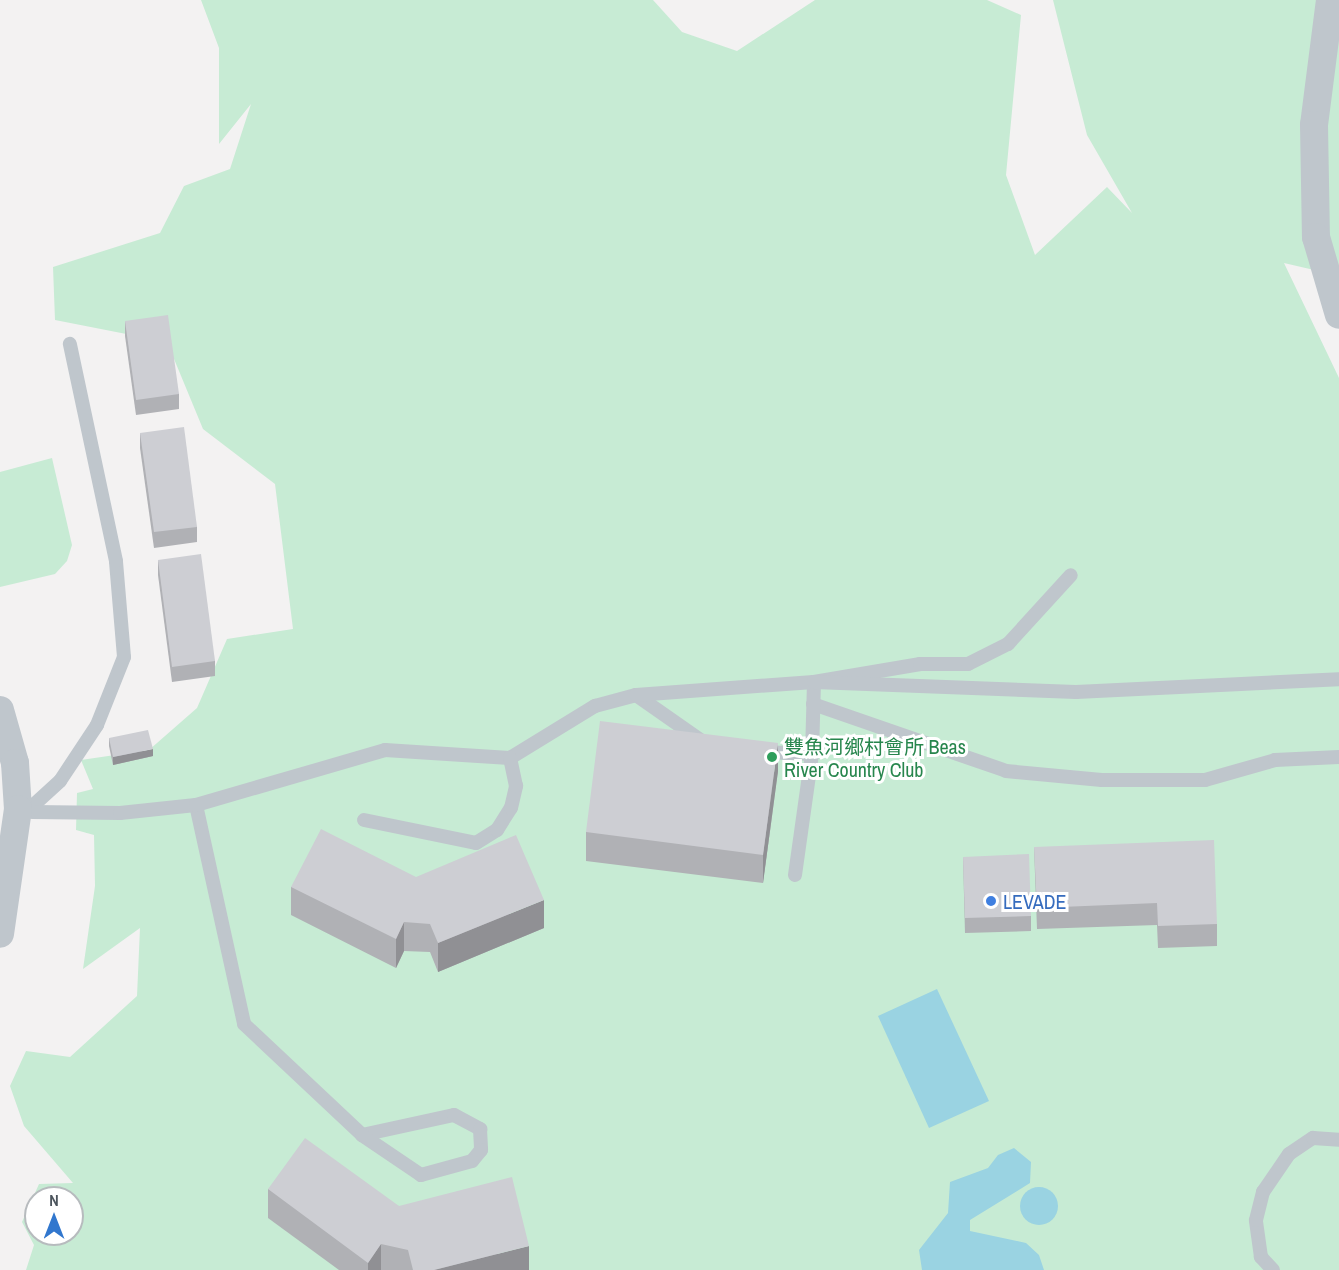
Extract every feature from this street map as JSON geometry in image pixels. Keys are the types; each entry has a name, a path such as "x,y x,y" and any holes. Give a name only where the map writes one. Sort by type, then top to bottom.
{"street":[{"path":"1330,0 1314,125 1317,237 1339,315"},
{"path":"0,710 15,763 25,813 0,934"}],"lane":[{"path":"25,813 97,725 124,657 117,561 70,344"},
{"path":"25,813 120,813 196,805 385,750 510,758 595,706 636,695 814,682 920,664 968,664 1008,644 1071,575"},
{"path":"814,682 1076,692 1339,679"},
{"path":"795,875 812,754 814,682"},
{"path":"636,695 716,746"},
{"path":"813,704 1006,771 1102,780 1204,780 1275,760 1339,757"},
{"path":"745,750 812,754"},
{"path":"364,820 476,843 497,830 511,808 516,786 510,758"},
{"path":"196,805 244,1024 362,1135 421,1175 472,1161 481,1150 480,1129 454,1115 362,1135"},
{"path":"1273,1270 1261,1257 1256,1220 1263,1192 1289,1154 1313,1138 1339,1140"}],"green space":[{"path":"201,0 653,0 682,32 737,51 815,0 987,0 1021,15 1006,175 1035,255 1107,187 1132,213 1087,135 1053,0 1339,0 1339,314 1327,273 1284,263 1339,378 1339,1270 26,1270 34,1246 84,1246 84,1186 38,1186 39,1184 73,1183 24,1126 10,1086 26,1051 70,1057 137,996 140,928 83,969 95,886 94,835 76,830 77,793 93,789 81,760 149,750 197,708 227,639 293,629 275,484 203,429 167,342 55,320 53,267 160,233 184,186 230,169 251,104 219,144 219,48"},
{"path":"52,458 72,545 67,561 55,574 0,587 0,472"}],"water":[{"path":"937,989 989,1101 929,1128 878,1016"},
{"path":"1014,1148 1031,1162 1030,1183 970,1220 970,1231 1026,1243 1039,1255 1044,1270 922,1270 919,1250 948,1213 950,1182 988,1168 998,1155"},
{"path":"1039,1187 1053,1192 1058,1206 1053,1220 1039,1225 1025,1220 1020,1206 1025,1192"}],"building":[{"path":"168,315 179,394 136,400 125,321"},
{"path":"184,427 197,527 154,532 140,433"},
{"path":"201,554 215,661 172,667 158,560"},
{"path":"600,721 778,743 763,855 586,832"},
{"path":"148,730 153,749 113,757 109,738"},
{"path":"321,829 416,877 516,835 544,900 438,943 430,924 404,922 396,939 291,887"},
{"path":"1214,840 1217,924 1158,926 1157,903 1037,908 1034,847"},
{"path":"1029,854 1031,916 965,918 963,857"},
{"path":"305,1138 399,1206 512,1177 529,1246 434,1270 413,1270 408,1250 381,1244 368,1263 268,1189"}],"place":[{"name":"雙魚河鄉村會所 Beas River Country Club","path":"772,757"},
{"name":"LEVADE","path":"991,901"}]}
